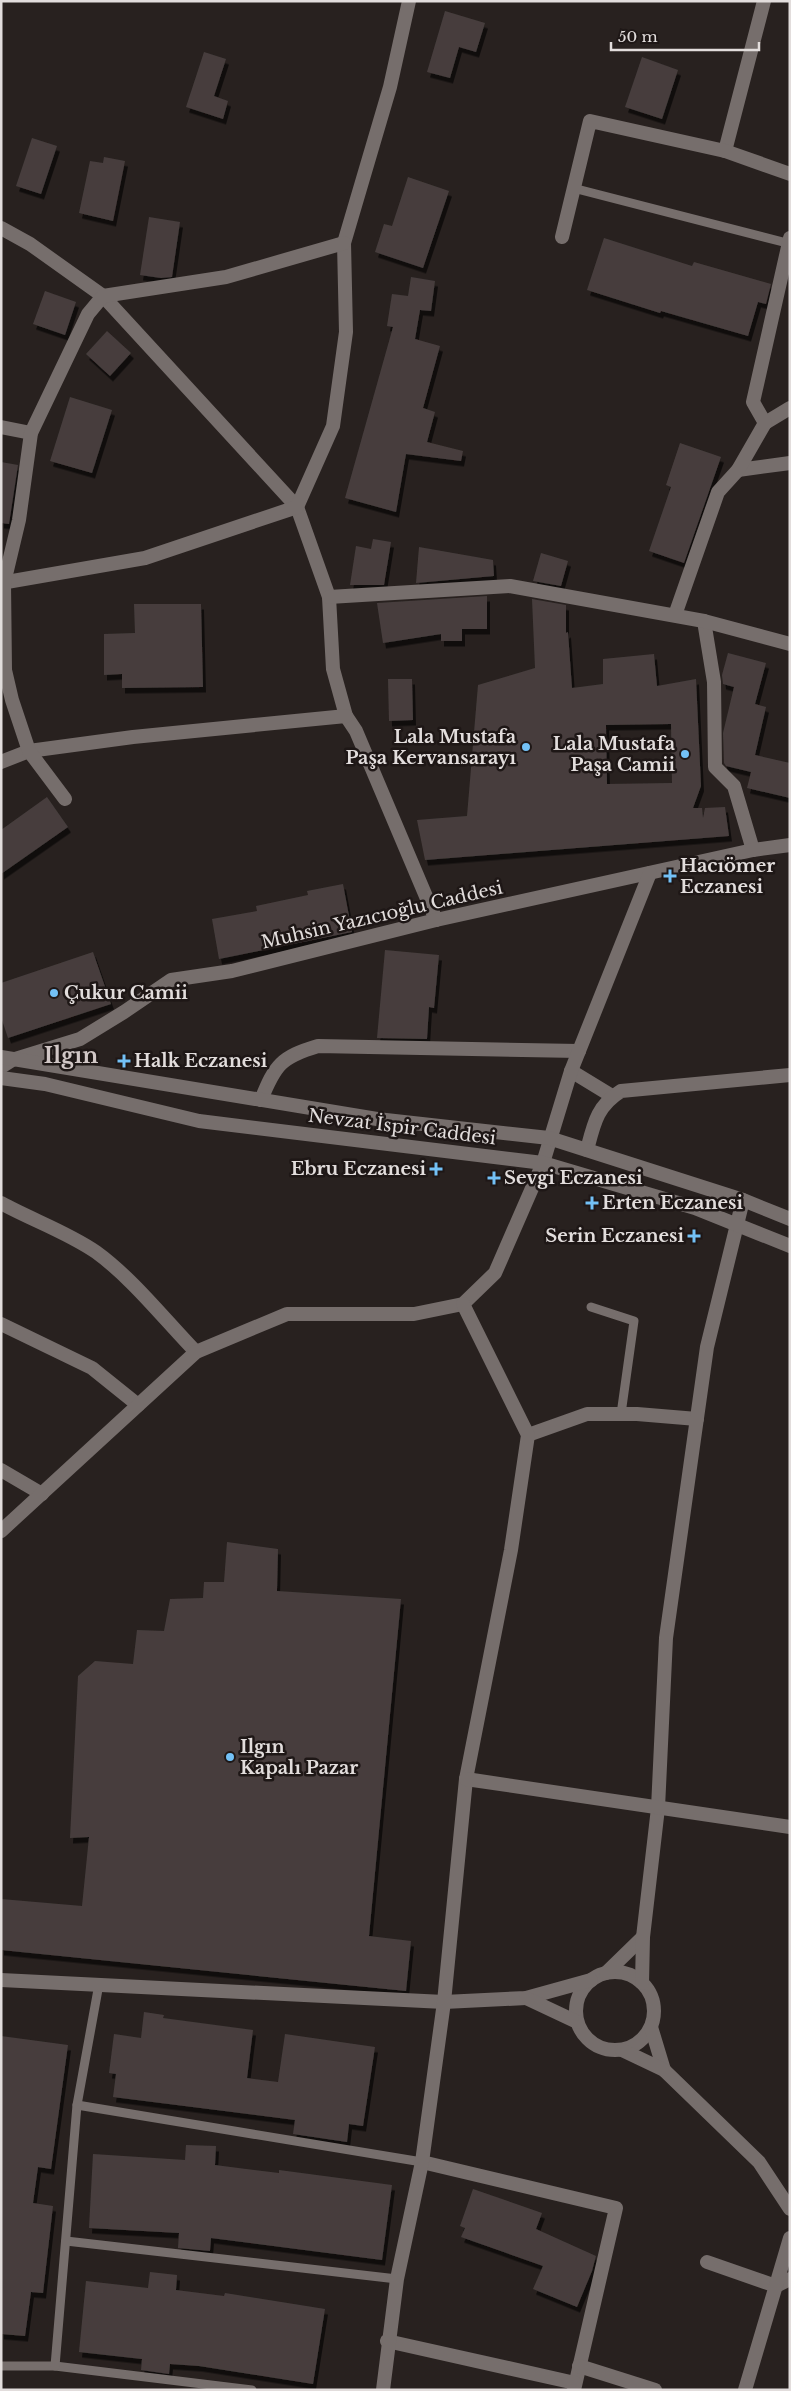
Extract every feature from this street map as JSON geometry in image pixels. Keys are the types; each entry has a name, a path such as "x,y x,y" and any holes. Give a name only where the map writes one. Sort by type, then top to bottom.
{"street":[{"path":"3,583 145,558 297,506 334,426 346,332 344,244 390,87 409,1"},
{"path":"725,151 764,1"},
{"path":"562,237 590,122 725,151 790,174"},
{"path":"1,228 30,244 103,296 297,506 329,596 333,669 346,716 356,730 436,920"},
{"path":"766,423 753,402 788,240"},
{"path":"64,799 28,751 12,700 5,670 3,583 19,520 31,433 88,314 103,296 226,277 344,244"},
{"path":"674,615 718,492 738,470 766,423 790,408"},
{"path":"1,427 31,433"},
{"path":"738,470 790,463"},
{"path":"329,596 510,586 704,621 790,644"},
{"path":"704,621 714,682 715,767 734,786 753,850"},
{"path":"1,762 28,751 132,737 346,716"},
{"name":"Muhsin Yazıcıoğlu Caddesi","path":"5,1061 80,1039 171,980 232,970 436,920 753,850 790,845"},
{"path":"1,1531 196,1352 287,1314 414,1314 463,1304 495,1273 543,1163 549,1138 571,1071 650,873"},
{"path":"261,1100 271,1073 292,1054 318,1046 579,1051"},
{"name":"Nevzat İspir Caddesi","path":"5,1061 377,1119 549,1138 743,1200 790,1219"},
{"path":"571,1071 612,1096"},
{"path":"587,1150 596,1117 604,1103 621,1090 790,1075"},
{"name":"Nevzat İspir Caddesi","path":"1,1078 45,1084 199,1121 543,1163 695,1208 790,1246"},
{"path":"642,1983 643,1938 658,1808 666,1638 707,1347 743,1200"},
{"path":"1,1203 31,1220 68,1236 97,1253 130,1283 196,1352"},
{"path":"383,2390 387,2341 396,2279 422,2162 444,2002 466,1779 511,1550 528,1434 463,1304"},
{"path":"1,1324 92,1368 138,1405"},
{"path":"528,1434 587,1414 621,1414 697,1419"},
{"path":"1,1470 42,1494"},
{"path":"466,1779 790,1827"},
{"path":"606,1973 643,1938"},
{"path":"664,2070 652,2027 655,2008 649,1990 636,1976 617,1971 598,1974 584,1986 576,2003 577,2022 587,2039 603,2049 622,2050 664,2070 759,2162 790,2209"},
{"path":"1,1980 444,2002 526,1998 591,1980"},
{"path":"526,1998 577,2022"},
{"path":"622,2050 640,2042 652,2027"},
{"path":"387,2341 574,2386 616,2208 422,2162"},
{"path":"745,2390 790,2238"},
{"path":"707,2262 776,2286 790,2280"},
{"path":"579,2366 655,2390"}],"lane":[{"path":"573,188 788,240"},
{"path":"591,1307 634,1321 621,1414"},
{"path":"55,2366 77,2105 99,1984"},
{"path":"77,2105 422,2162"},
{"path":"66,2241 396,2279"},
{"path":"1,2366 55,2366 252,2390"}],"building":[{"path":"445,11 485,23 476,52 459,47 450,78 427,72"},
{"path":"204,52 226,59 214,96 228,101 223,119 186,107"},
{"path":"642,57 678,70 662,119 625,107"},
{"path":"32,138 57,146 41,194 16,186"},
{"path":"104,157 125,161 113,221 79,213 90,161 103,163"},
{"path":"408,177 449,191 423,268 375,252 384,224 392,226"},
{"path":"149,217 180,222 172,277 161,278 140,275"},
{"path":"604,238 692,266 694,262 771,284 766,304 758,302 748,336 661,311 660,313 587,290"},
{"path":"411,277 435,281 431,311 420,310 415,339 440,346 423,408 435,412 427,442 463,451 461,461 406,454 396,512 345,498 393,327 387,326 392,294 408,296"},
{"path":"45,291 76,302 65,335 33,324"},
{"path":"107,331 131,353 110,376 86,354"},
{"path":"70,397 112,410 92,473 50,461"},
{"path":"680,443 721,457 684,563 649,551 671,487 666,485"},
{"path":"1,462 18,465 9,524 1,523"},
{"path":"373,539 391,542 384,585 350,585 356,546 371,549"},
{"path":"419,547 493,560 494,576 416,583"},
{"path":"541,553 568,561 561,586 533,581"},
{"path":"487,596 487,629 462,629 462,641 441,641 441,634 383,643 377,603"},
{"name":"Lala Mustafa Paşa Kervansarayı","path":"532,599 566,605 566,633 568,632 572,688 603,684 603,659 654,654 657,686 696,679 701,786 693,808 702,808 703,818 705,808 725,807 729,836 425,860 417,820 467,816 478,685 535,668","holes":["671,724 672,783 607,784 606,725"]},
{"path":"134,604 201,604 203,687 122,688 122,674 104,675 104,634 135,633"},
{"path":"728,653 766,663 755,704 766,707 755,755 790,763 790,798 747,788 751,772 726,766 724,763 723,733 734,687 723,684 722,675"},
{"path":"388,679 412,679 413,720 389,721"},
{"path":"47,797 68,827 1,874 1,830"},
{"path":"343,884 352,932 219,959 212,919 257,911 256,906 308,895 307,891"},
{"path":"385,950 439,955 434,1008 429,1007 427,1039 377,1038"},
{"name":"Çukur Camii","path":"93,952 111,1004 8,1038 1,1017 1,983"},
{"name":"Ilgın Kapalı Pazar","path":"227,1542 278,1549 277,1591 401,1599 369,1936 411,1941 406,1991 1,1950 1,1899 82,1906 89,1837 70,1838 78,1676 95,1661 133,1664 137,1630 164,1631 170,1599 203,1598 204,1582 224,1582"},
{"path":"144,2012 164,2015 163,2018 253,2030 247,2078 278,2082 285,2034 375,2047 363,2126 349,2124 347,2142 293,2134 295,2120 113,2097 116,2074 109,2073 114,2034 141,2038"},
{"path":"1,2036 68,2045 51,2169 38,2167 33,2203 53,2206 43,2293 31,2292 25,2336 1,2334"},
{"path":"186,2145 216,2146 215,2165 279,2173 279,2170 392,2185 382,2260 211,2238 210,2251 178,2248 179,2233 89,2228 93,2154 185,2160"},
{"path":"473,2189 542,2213 536,2229 596,2256 577,2307 533,2289 543,2266 461,2237 465,2228 460,2226"},
{"path":"150,2272 177,2275 176,2290 224,2296 225,2293 325,2309 313,2384 199,2366 170,2364 169,2374 141,2370 142,2359 79,2352 86,2281 148,2288"}],"place":[{"name":"Lala Mustafa Paşa Kervansarayı","path":"526,747"},
{"name":"Lala Mustafa Paşa Camii","path":"685,754"},
{"name":"Hacıömer Eczanesi","path":"670,876"},
{"name":"Çukur Camii","path":"54,993"},
{"name":"Halk Eczanesi","path":"124,1061"},
{"name":"Ebru Eczanesi","path":"436,1169"},
{"name":"Sevgi Eczanesi","path":"494,1178"},
{"name":"Erten Eczanesi","path":"592,1203"},
{"name":"Serin Eczanesi","path":"694,1236"},
{"name":"Ilgın Kapalı Pazar","path":"230,1757"}],"district":[{"name":"Ilgın","path":"71,1055"}]}
